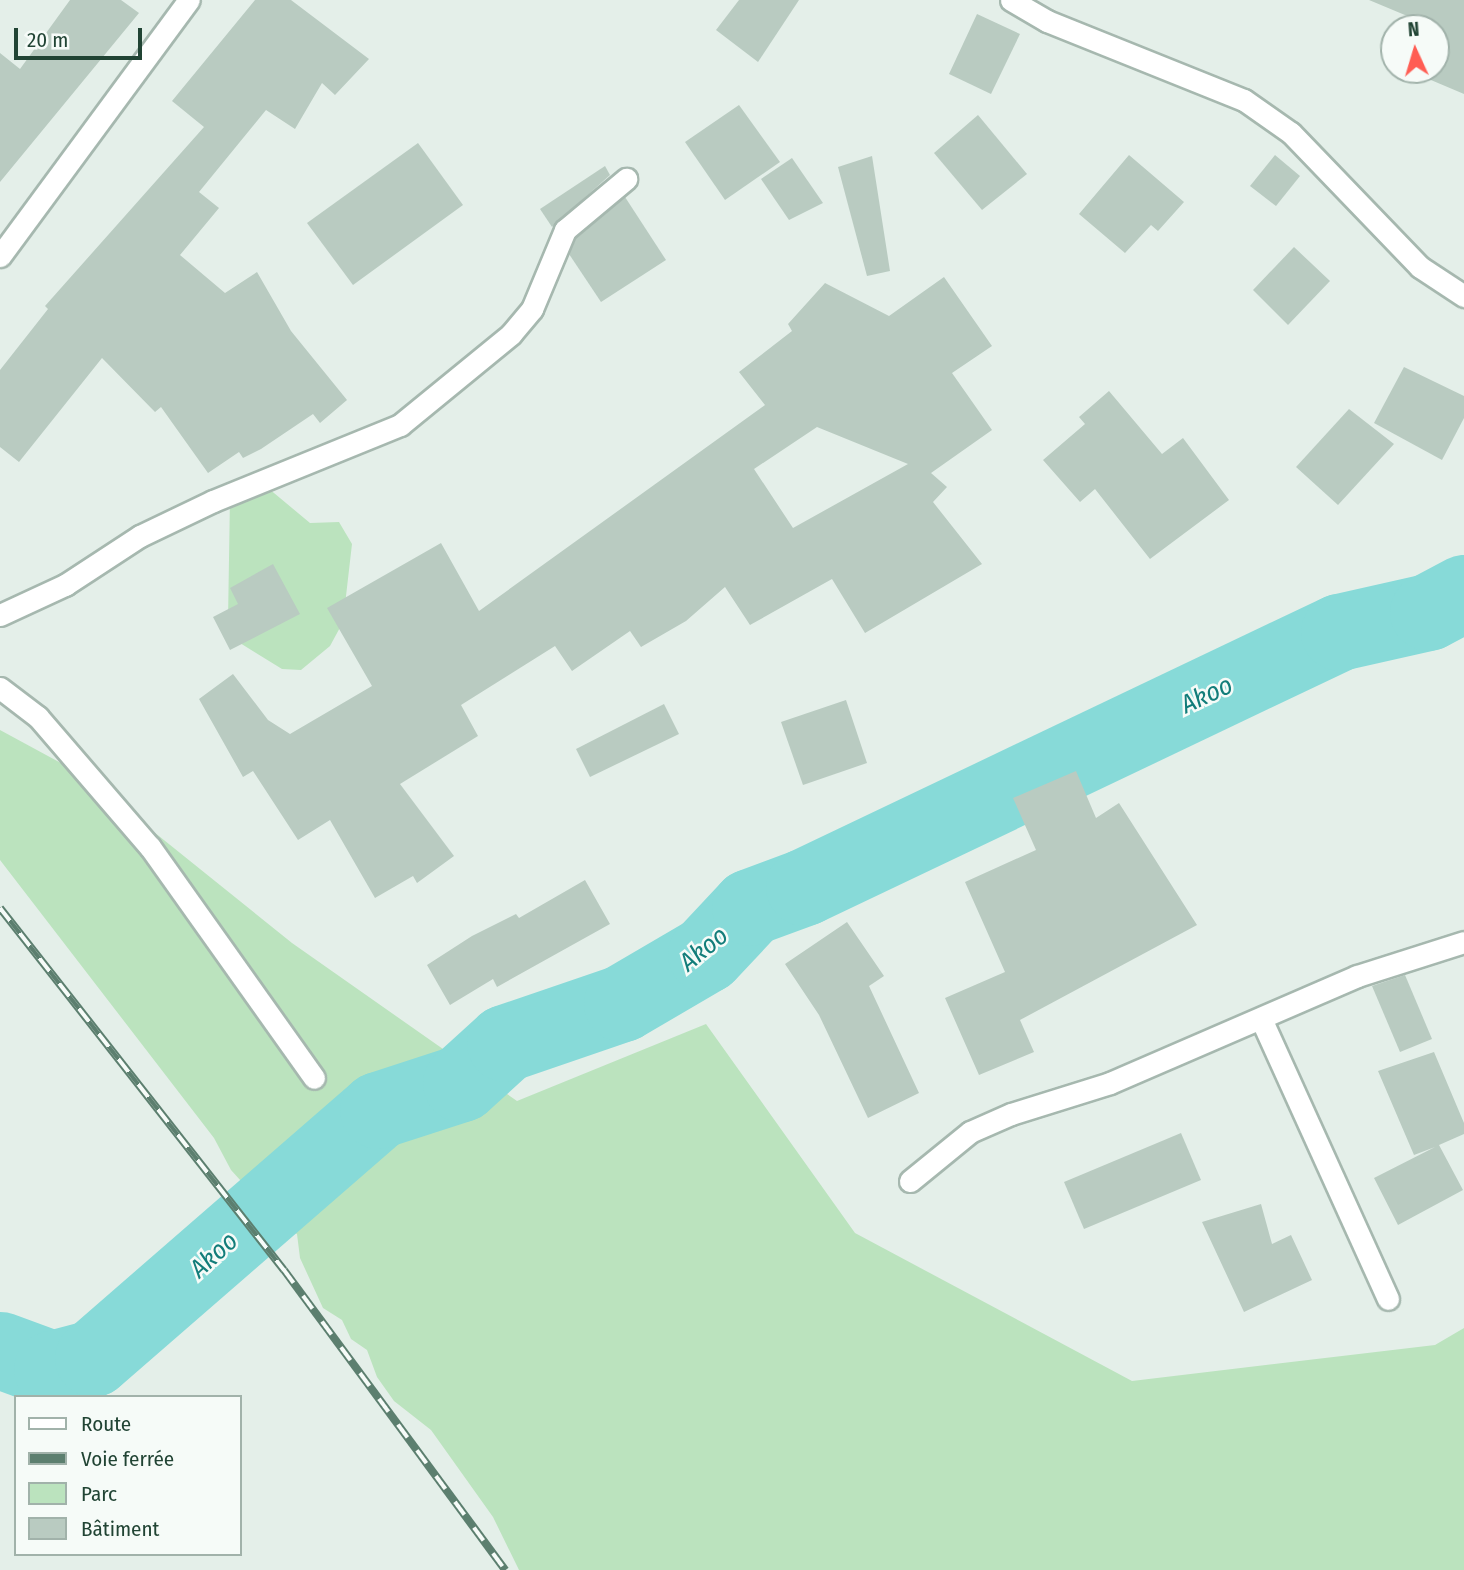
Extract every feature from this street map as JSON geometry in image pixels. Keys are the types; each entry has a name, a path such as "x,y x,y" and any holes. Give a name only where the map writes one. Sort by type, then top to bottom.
{"street":[{"path":"0,256 189,0"},
{"path":"1011,0 1047,22 1244,100 1291,133 1420,267 1464,296"},
{"path":"0,615 65,585 140,536 213,501 400,425 511,334 532,309 565,230 626,179"},
{"path":"0,688 38,717 149,847 314,1078"},
{"path":"910,1181 970,1132 1110,1083 1262,1021 1357,976 1464,942"},
{"path":"1262,1021 1388,1299"}],"green space":[{"path":"268,488 310,523 339,522 352,544 343,622 330,646 301,670 282,669 240,643 228,621 230,497"},
{"path":"0,730 83,775 292,943 517,1101 706,1024 855,1233 1132,1381 1435,1345 1464,1328 1464,1570 519,1570 493,1517 431,1430 394,1401 377,1377 367,1350 351,1339 342,1320 323,1308 300,1258 297,1234 281,1225 231,1170 214,1138 0,860"}],"building":[{"path":"70,0 121,0 139,13 0,182 0,53 20,69"},
{"path":"255,0 291,0 369,59 335,95 322,83 295,129 266,110 199,192 219,208 180,255 225,293 257,272 291,331 347,400 320,423 313,414 261,449 243,458 239,452 208,473 161,407 155,412 102,358 19,462 0,447 0,370 48,309 45,306 204,127 172,101"},
{"path":"739,0 799,0 758,62 716,30"},
{"path":"1369,0 1464,0 1464,94 1440,84 1450,84 1450,14 1402,14"},
{"path":"977,14 1020,34 991,94 949,74"},
{"path":"739,105 780,162 725,200 685,142"},
{"path":"978,115 1027,174 982,210 934,153"},
{"path":"418,143 463,205 353,285 307,223"},
{"path":"1129,155 1184,202 1158,231 1151,225 1125,253 1079,214"},
{"path":"1275,155 1300,176 1276,206 1250,186"},
{"path":"872,156 890,271 867,276 838,167"},
{"path":"792,158 823,203 789,220 761,179"},
{"path":"605,166 610,175 552,227 540,209"},
{"path":"625,197 666,260 601,302 569,254 576,238"},
{"path":"1294,247 1330,281 1288,325 1253,290"},
{"path":"944,277 992,346 952,373 992,430 931,473 947,487 933,502 982,564 865,633 832,579 750,625 725,587 686,621 641,647 630,631 572,671 555,646 461,705 478,736 400,784 454,856 417,883 413,876 375,898 330,820 298,840 253,771 243,777 199,699 233,674 268,720 290,734 372,686 327,608 441,543 479,611 765,405 739,372 792,331 788,324 825,283 889,316","holes":["817,427 908,464 793,528 754,469"]},
{"path":"1404,367 1464,396 1464,418 1442,460 1374,423"},
{"path":"1109,391 1162,454 1183,438 1229,500 1150,559 1095,489 1080,502 1043,460 1085,424 1079,417"},
{"path":"1349,409 1394,444 1338,505 1296,467"},
{"path":"273,564 300,614 230,650 213,617 238,604 230,588"},
{"path":"846,700 867,763 803,785 781,722"},
{"path":"664,704 679,734 590,777 576,749"},
{"path":"1076,771 1096,818 1119,803 1197,925 1020,1020 1034,1052 979,1075 945,998 1005,972 965,882 1036,850 1013,798"},
{"path":"585,880 610,924 497,987 493,979 450,1005 427,965 472,936 516,914 519,918"},
{"path":"847,922 884,976 869,986 919,1093 868,1118 819,1015 785,964"},
{"path":"1405,975 1432,1039 1400,1052 1372,986"},
{"path":"1434,1052 1464,1123 1464,1134 1439,1145 1463,1190 1398,1225 1374,1178 1435,1147 1414,1155 1378,1071"},
{"path":"1181,1133 1201,1180 1084,1229 1064,1182"},
{"path":"1261,1204 1272,1244 1291,1235 1312,1280 1244,1312 1202,1222"}],"waterway":[{"name":"Akoo","path":"0,1350 52,1369 93,1358 378,1110 461,1083 505,1043 622,1003 706,954 750,907 804,887 1339,632 1428,612 1464,593"}],"railway":[{"path":"0,908 284,1270 505,1570"}]}
